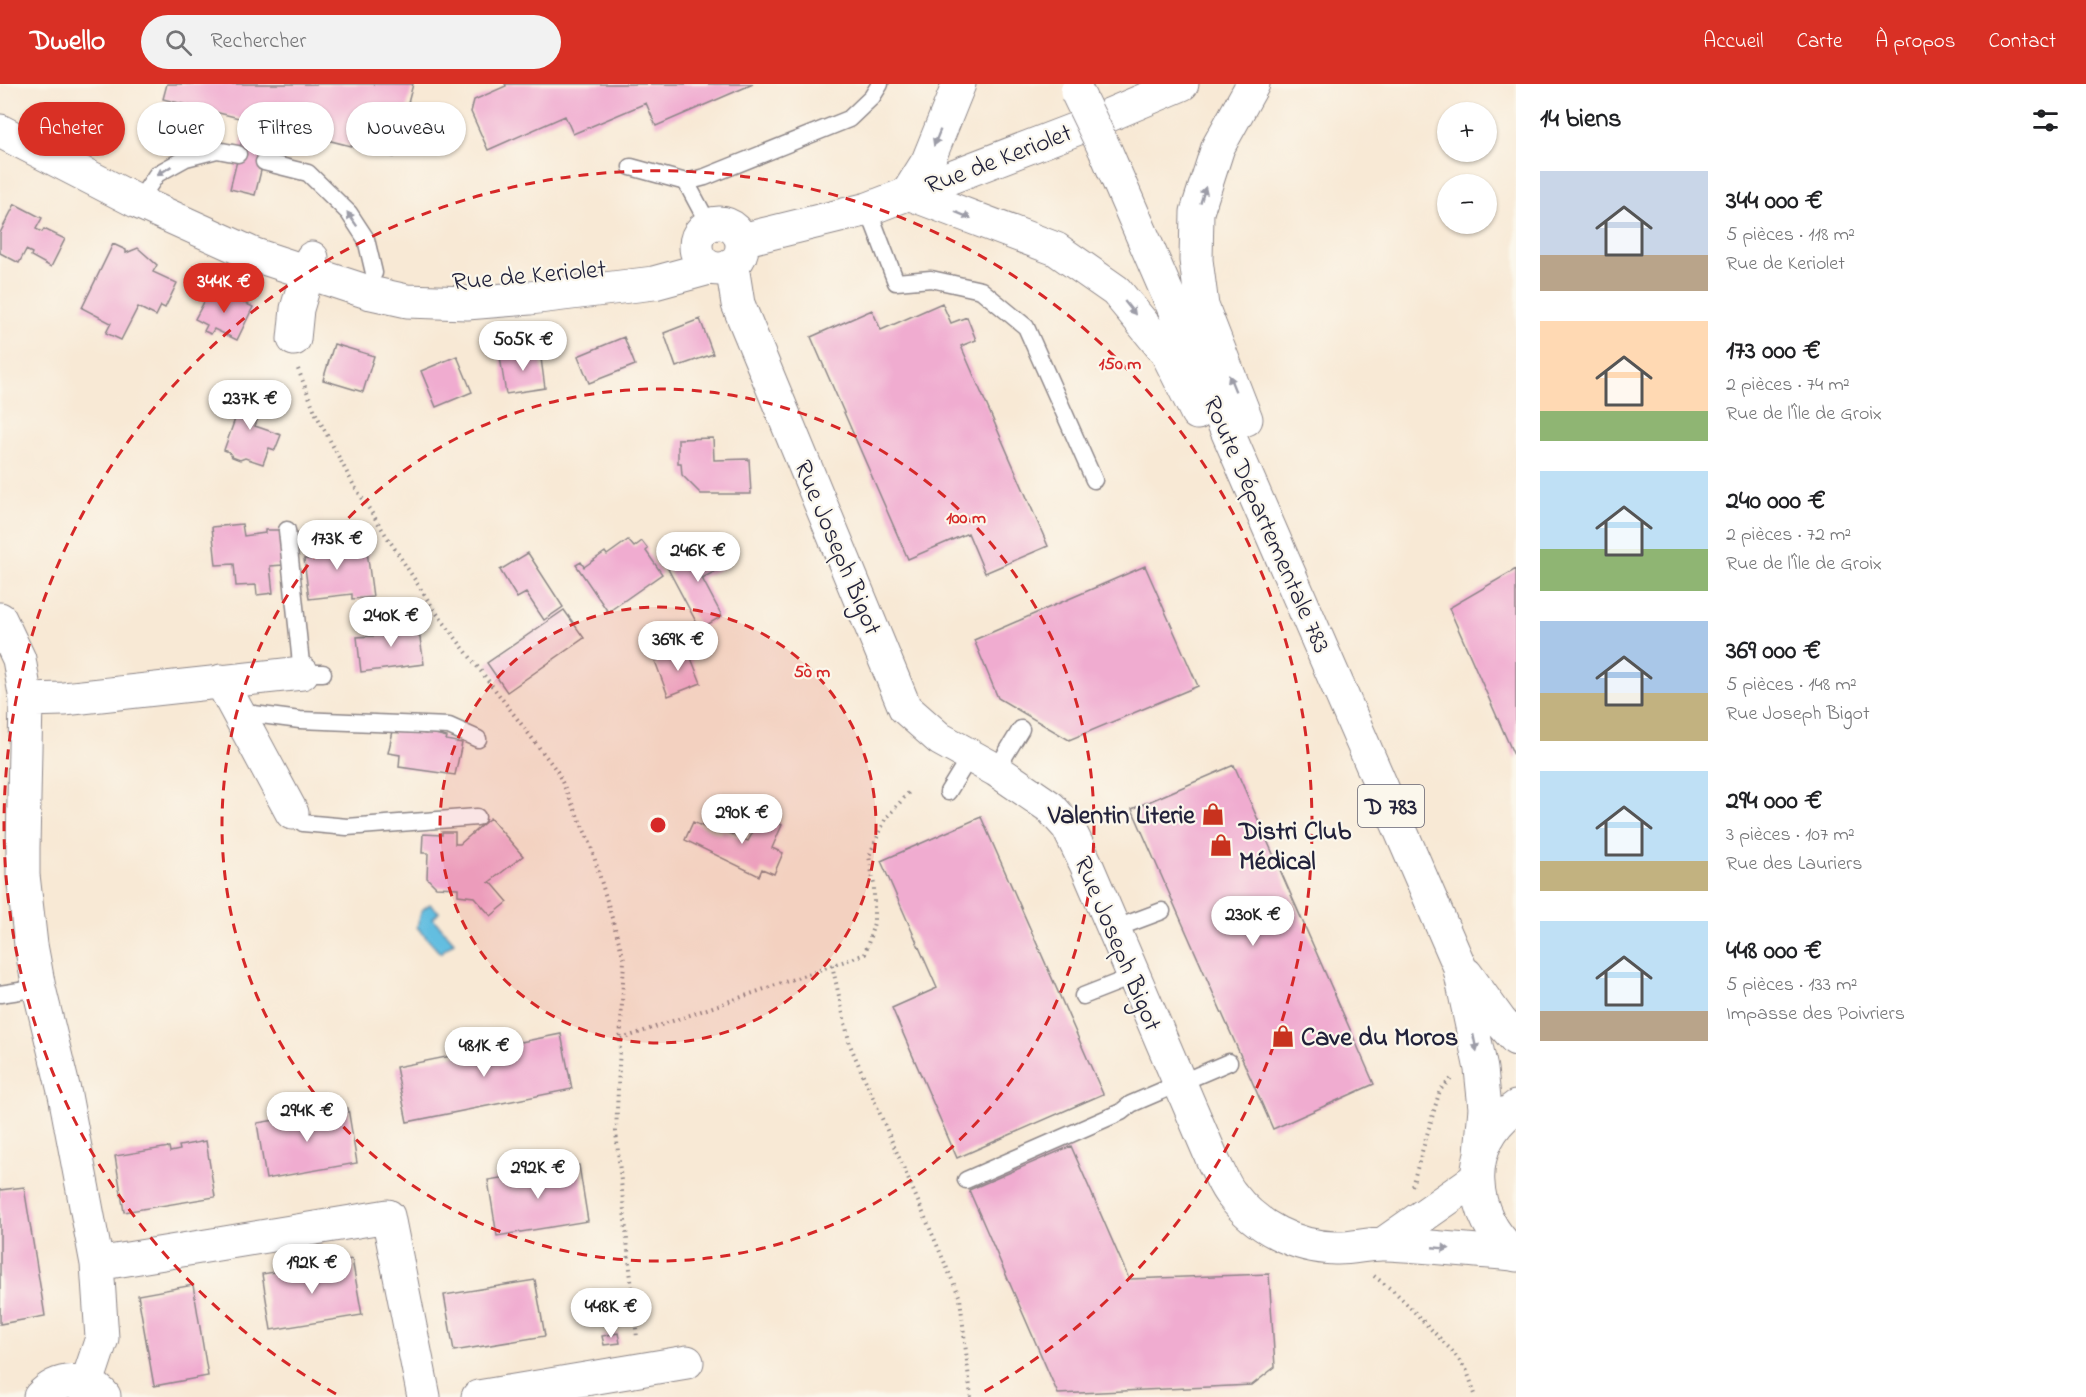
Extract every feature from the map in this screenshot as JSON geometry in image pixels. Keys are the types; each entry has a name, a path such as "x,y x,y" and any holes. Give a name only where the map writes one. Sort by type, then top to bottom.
{"street":[{"path":"959,84 928,161 908,193 1056,249 1116,291 1167,353 1184,385 1240,510 1275,538"},
{"name":"Rue de Keriolet","path":"310,265 374,273 405,280 466,284 524,280 648,262 717,249 868,209 1081,127 1182,84"},
{"path":"1253,84 1218,147 1197,212 1196,260 1202,306 1276,495 1275,538"},
{"name":"Route Départementale 783","path":"1076,88 1275,538 1459,965 1481,1069 1485,1108 1479,1166 1480,1201 1487,1221 1499,1239 1515,1255"},
{"name":"Rue de Keriolet","path":"2,132 142,196 259,240 371,293 407,301 467,303 654,283 717,249"},
{"name":"Rue Joseph Bigot","path":"717,249 905,708 940,740 983,763 1050,807 1068,827 1214,1163 1230,1193 1246,1212 1284,1236 1320,1247 1338,1248 1383,1244 1515,1255"},
{"path":"294,339 297,309 310,265"},
{"path":"0,619 20,658 26,700 23,875 31,945 65,1095 97,1264 102,1338 96,1390 75,1380 50,1387 40,1397"},
{"path":"26,700 64,699 313,673"},
{"path":"220,681 292,813"},
{"name":"Route Départementale 783","path":"1459,965 1516,1039"},
{"path":"1479,1166 1492,1131 1508,1112 1516,1107"},
{"name":"Rue Joseph Bigot","path":"1383,1244 1479,1166"},
{"path":"97,1264 388,1216 424,1397"},
{"path":"478,1397 592,1387 640,1370 687,1362"}],"lane":[{"path":"631,167 686,182 705,177 849,119 872,97 880,84"},
{"path":"142,196 157,174 186,158 217,150 237,154"},
{"path":"264,162 308,173 349,213 366,239 374,273"},
{"path":"686,182 717,249"},
{"path":"868,209 896,282 931,279 981,290 1026,327 1094,480"},
{"path":"287,530 313,673"},
{"path":"238,712 300,720 449,726 478,739"},
{"path":"948,792 1021,729"},
{"path":"292,813 303,823 347,827 477,817"},
{"path":"1114,929 1162,911"},
{"path":"1083,996 1134,976"},
{"path":"0,994 39,988"},
{"path":"966,1180 1121,1113 1131,1104 1229,1062"}],"path":[{"path":"294,339 299,375 316,414 353,484 435,611 557,771 590,843 624,959 616,1132 640,1370"},
{"path":"621,1039 865,954 873,923 874,885 869,856 886,818 910,791"},
{"path":"832,965 850,1045 960,1298 971,1397"},
{"path":"1410,1191 1440,1090 1449,1080 1481,1069"},
{"path":"1338,1248 1396,1293 1453,1352 1467,1371 1476,1397"}],"water":[{"path":"430,904 439,912 433,918 454,942 440,953 417,927 422,910"}],"building":[{"path":"167,84 413,84 408,102 346,102 346,145 334,142 334,102 237,102 237,118 225,114 225,102 175,102 163,99"},
{"path":"505,84 753,84 656,126 646,103 573,134 565,116 488,150 471,112 474,100 506,86"},
{"path":"238,156 265,156 255,195 230,189"},
{"path":"15,204 42,218 36,229 42,232 44,229 65,239 51,267 31,256 32,253 26,250 19,263 0,253 0,233"},
{"path":"113,244 126,250 126,253 138,248 157,265 153,272 177,283 165,308 161,306 156,316 138,307 121,340 106,333 111,323 82,308"},
{"path":"212,287 253,307 237,340 214,329 211,334 204,331 207,325 195,319"},
{"path":"942,303 951,323 967,317 976,340 961,346 1048,546 985,573 968,533 908,559 811,337 872,310 881,330"},
{"path":"700,319 713,354 676,367 664,333"},
{"path":"624,337 635,365 589,383 578,356"},
{"path":"334,344 374,356 363,392 323,380"},
{"path":"540,351 545,388 506,394 500,357"},
{"path":"457,356 472,392 436,407 421,371"},
{"path":"240,391 265,399 255,426 281,435 275,450 269,448 263,464 245,458 240,460 224,450 235,419 230,418"},
{"path":"713,438 714,460 749,459 751,494 701,494 682,475 681,463 678,463 678,439"},
{"path":"242,524 244,536 265,533 265,530 280,530 283,565 270,566 273,593 257,595 256,585 236,586 234,564 216,565 212,527"},
{"path":"310,535 339,542 340,553 367,551 373,597 352,599 352,594 309,599 304,559 312,559"},
{"path":"628,540 634,547 642,541 662,574 608,612 576,565 581,562 584,567 605,552 607,555"},
{"path":"714,542 726,566 702,578 722,616 700,629 667,567"},
{"path":"528,553 563,607 544,620 526,593 517,598 500,570"},
{"path":"1145,566 1198,686 1069,740 998,698 974,640"},
{"path":"1516,569 1516,760 1449,608"},
{"path":"564,610 584,638 507,692 487,663"},
{"path":"409,620 410,633 419,632 424,664 361,672 357,637 386,635 385,622"},
{"path":"687,648 701,683 668,696 655,661"},
{"path":"394,727 419,733 426,734 427,732 447,737 446,740 462,743 455,775 399,767 400,755 388,753"},
{"path":"1234,765 1374,1084 1273,1129 1132,809"},
{"path":"758,814 782,825 772,848 783,853 774,874 762,869 759,876 685,840 693,822 720,834 722,830 748,841"},
{"path":"981,817 1103,1094 957,1158 892,1008 937,988 881,861"},
{"path":"490,818 523,856 488,883 491,882 508,902 491,916 474,897 458,895 458,888 436,887 427,878 428,853 422,853 423,834 442,835 442,832 455,832 455,844 460,844"},
{"path":"561,1034 572,1089 407,1122 396,1067"},
{"path":"348,1108 357,1163 266,1179 257,1123 311,1114 312,1118 322,1116 322,1112"},
{"path":"206,1141 215,1197 124,1212 115,1156 169,1147 170,1152 180,1150 179,1146"},
{"path":"1071,1146 1129,1279 1269,1274 1275,1367 1252,1385 1058,1394 969,1190"},
{"path":"579,1165 588,1221 497,1236 488,1180"},
{"path":"24,1187 45,1316 0,1324 0,1190"},
{"path":"352,1259 362,1315 271,1330 262,1274"},
{"path":"535,1280 545,1336 454,1351 444,1295"},
{"path":"193,1285 208,1376 154,1386 138,1295"},
{"path":"618,1333 620,1343 604,1345 602,1336"}],"place":[{"name":"Valentin Literie","path":"1213,814"},
{"name":"Distri Club Médical","path":"1221,845"},
{"name":"Cave du Moros","path":"1283,1036"}]}
